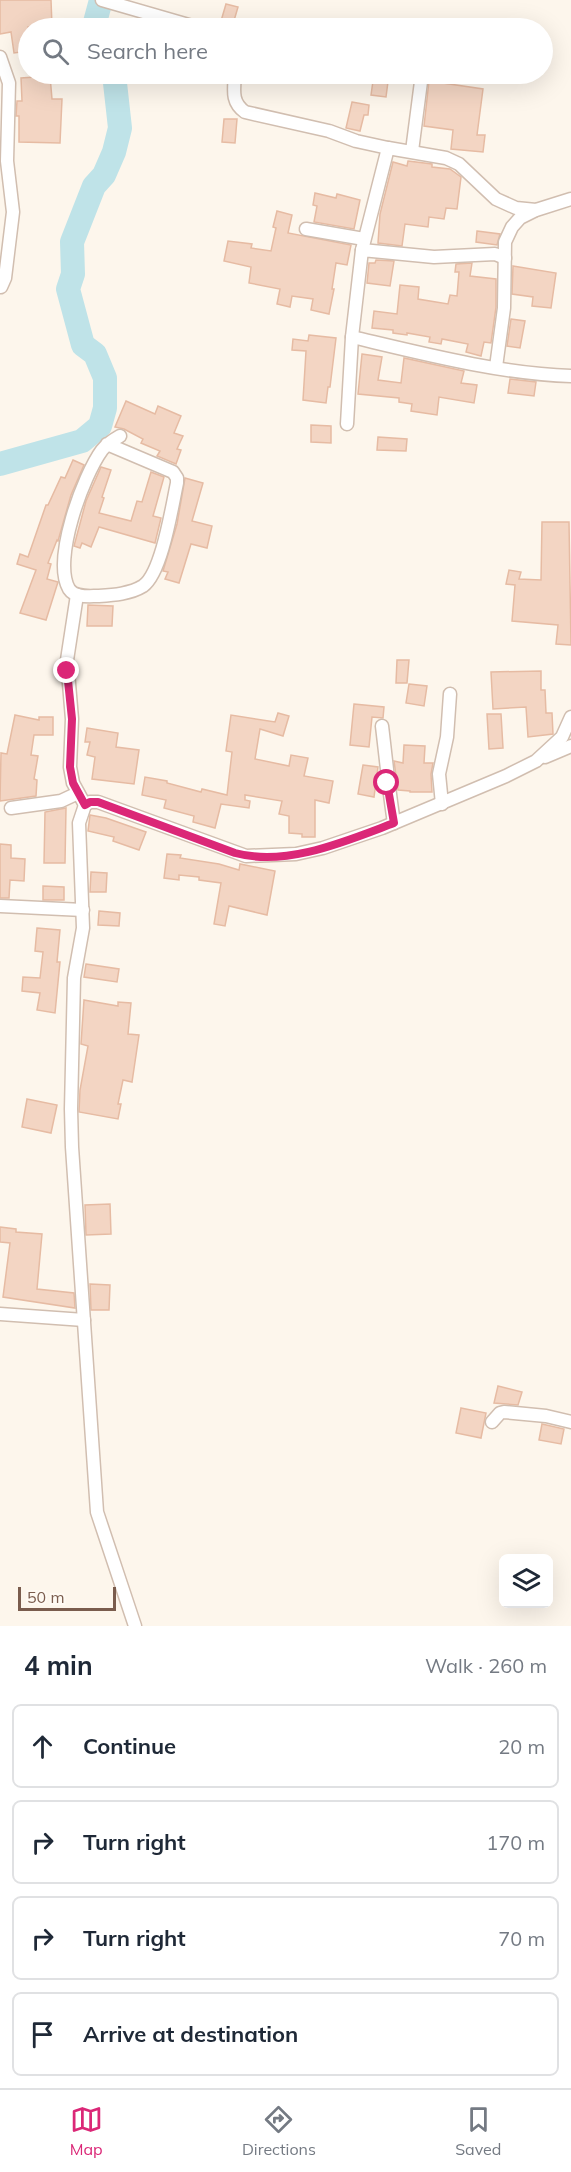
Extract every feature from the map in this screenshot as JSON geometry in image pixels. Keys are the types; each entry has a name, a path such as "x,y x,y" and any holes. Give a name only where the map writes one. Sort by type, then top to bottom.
{"street":[{"path":"106,1 165,18"},
{"path":"0,57 9,83 7,161 13,212 6,278 1,287"},
{"path":"235,84 234,100 245,112 329,130 356,141 446,158 459,164 496,199 506,205 536,210"},
{"path":"412,151 421,84"},
{"path":"346,424 352,337 363,244 388,148"},
{"path":"496,367 504,308 506,242 512,227 520,218 536,210 571,199"},
{"path":"306,229 414,257 495,254 505,258"},
{"path":"352,337 496,367 548,376 571,376"},
{"path":"107,444 173,472 177,483 158,565 150,579 144,585 128,592 97,596 77,595 70,592 66,582 63,564 65,544 95,462 107,444 120,436"},
{"path":"77,595 67,671 72,719 70,767 73,783 85,805"},
{"path":"442,804 439,774 447,737 450,694"},
{"path":"536,761 562,737 571,717"},
{"path":"382,726 394,823"},
{"path":"135,1626 98,1512 84,1320 71,1116 74,978 83,928 79,832 81,813 85,805 98,802 246,856 273,856 305,852 323,848 442,804 571,746"},
{"path":"11,808 61,801 78,793"},
{"path":"0,906 83,910"},
{"path":"0,1314 84,1320"},
{"path":"492,1422 504,1412 546,1416 571,1422"}],"building":[{"path":"0,0 51,0 52,18 18,18 18,52 14,53 11,32 0,34"},
{"path":"226,4 238,7 235,18 222,18"},
{"path":"21,84 51,84 52,99 62,99 60,143 19,142 17,101 22,101"},
{"path":"373,84 388,84 386,97 371,95"},
{"path":"429,84 449,84 483,89 477,135 485,135 483,152 451,149 453,130 424,126"},
{"path":"352,102 369,105 368,115 364,115 360,131 346,128"},
{"path":"224,119 237,119 235,143 222,142"},
{"path":"408,161 450,169 461,177 457,209 446,208 444,219 429,217 428,227 405,224 402,246 378,243 380,214 393,162 407,166"},
{"path":"315,193 336,198 337,194 360,200 354,229 314,222 317,206 313,205"},
{"path":"277,211 292,215 288,233 351,245 347,265 336,263 329,314 311,310 313,299 292,296 290,307 277,304 280,289 249,283 251,267 224,261 228,241 252,244 251,248 271,251"},
{"path":"477,231 500,234 497,245 476,242"},
{"path":"376,260 394,261 390,286 367,283 369,263 375,263"},
{"path":"472,263 470,276 496,279 496,307 491,343 484,342 481,356 466,352 468,344 442,339 441,344 429,342 430,337 372,328 374,311 397,314 400,285 419,287 418,299 448,304 450,295 457,296 459,272 455,272 456,264"},
{"path":"513,266 556,273 551,308 532,306 533,297 512,294"},
{"path":"511,319 525,321 520,348 507,346"},
{"path":"309,335 336,338 326,403 303,400 306,351 292,350 293,339 308,341"},
{"path":"362,354 382,357 378,380 401,383 404,358 464,371 461,383 477,385 474,403 439,397 437,415 411,411 412,404 399,402 399,398 358,394"},
{"path":"510,379 536,382 534,396 508,393"},
{"path":"126,401 155,414 158,406 181,416 174,433 183,436 177,449 181,450 176,464 157,456 160,451 141,443 143,439 115,427"},
{"path":"311,425 331,426 331,443 311,442"},
{"path":"378,437 407,439 406,451 377,450"},
{"path":"73,460 84,465 71,495 58,541 48,563 51,564 47,579 58,582 46,620 20,613 36,570 17,564 20,554 28,557 46,505 61,477 65,478"},
{"path":"101,467 111,470 99,513 131,521 137,501 142,502 151,472 164,477 153,516 161,518 155,543 99,527 91,547 82,543 80,548 74,546 86,501"},
{"path":"185,478 203,483 192,521 212,526 207,548 191,544 179,583 165,579 168,572 163,571 177,524"},
{"path":"542,522 569,522 571,645 556,644 558,625 512,621 515,585 506,584 509,570 521,572 519,579 541,580"},
{"path":"88,605 113,606 112,626 87,626"},
{"path":"397,660 409,660 407,683 396,683"},
{"path":"541,671 541,690 545,690 546,713 552,713 553,734 528,737 526,707 493,709 491,672"},
{"path":"409,684 427,686 424,706 406,703"},
{"path":"354,704 384,707 383,718 372,717 369,747 350,745"},
{"path":"278,713 289,716 283,736 260,729 255,759 289,766 291,755 308,758 304,776 333,781 329,803 315,800 315,837 302,837 302,834 289,833 289,816 279,814 282,801 245,795 245,800 250,801 249,808 221,804 215,828 193,822 194,816 164,808 166,800 142,795 145,777 167,781 167,783 201,792 202,789 227,795 232,752 226,751 231,715 275,722"},
{"path":"487,714 501,714 503,748 489,749"},
{"path":"15,715 39,720 39,717 53,717 53,735 34,735 31,755 38,756 34,779 37,780 36,796 0,801 1,753 7,754"},
{"path":"87,728 118,733 116,747 139,750 134,784 92,779 95,757 87,755 90,742 85,742"},
{"path":"404,745 425,746 424,763 433,763 432,792 398,790 394,761 403,763"},
{"path":"363,765 378,767 374,797 358,794"},
{"path":"66,808 65,863 44,863 45,812"},
{"path":"90,815 146,832 139,850 113,841 114,837 88,831"},
{"path":"0,844 11,845 11,858 25,859 24,881 10,880 9,898 0,898"},
{"path":"167,854 181,855 180,858 219,864 239,870 240,864 275,871 267,915 229,906 225,926 214,924 221,883 179,875 179,880 164,878"},
{"path":"91,872 107,873 106,892 90,892"},
{"path":"43,886 64,887 64,900 43,900"},
{"path":"99,911 120,913 119,926 98,925"},
{"path":"37,928 60,930 57,962 60,962 55,1013 37,1010 40,993 22,991 23,977 40,978 43,952 35,951"},
{"path":"86,964 119,969 117,982 84,977"},
{"path":"84,1000 118,1006 118,1002 131,1003 128,1034 139,1035 132,1082 123,1080 118,1104 121,1104 118,1119 79,1112 80,1090 88,1046 81,1044"},
{"path":"27,1099 57,1105 51,1133 22,1127"},
{"path":"110,1204 111,1234 86,1235 85,1205"},
{"path":"0,1227 16,1229 16,1232 42,1234 37,1289 74,1293 75,1308 3,1297 10,1243 0,1242"},
{"path":"90,1284 110,1285 109,1310 91,1310"},
{"path":"498,1386 522,1392 518,1405 494,1403"},
{"path":"461,1408 486,1413 481,1438 456,1433"},
{"path":"542,1424 564,1429 561,1444 539,1440"}],"waterway":[{"path":"96,18 101,0"},
{"path":"0,464 82,441 100,426 105,408 105,378 95,354 83,345 68,289 73,274 72,242 94,186 104,175 114,152 120,128 115,84"}],"route":[{"path":"67,671 72,703 69,758 71,775 85,805 98,802 246,856 273,856 323,848 394,823 387,783"}]}
